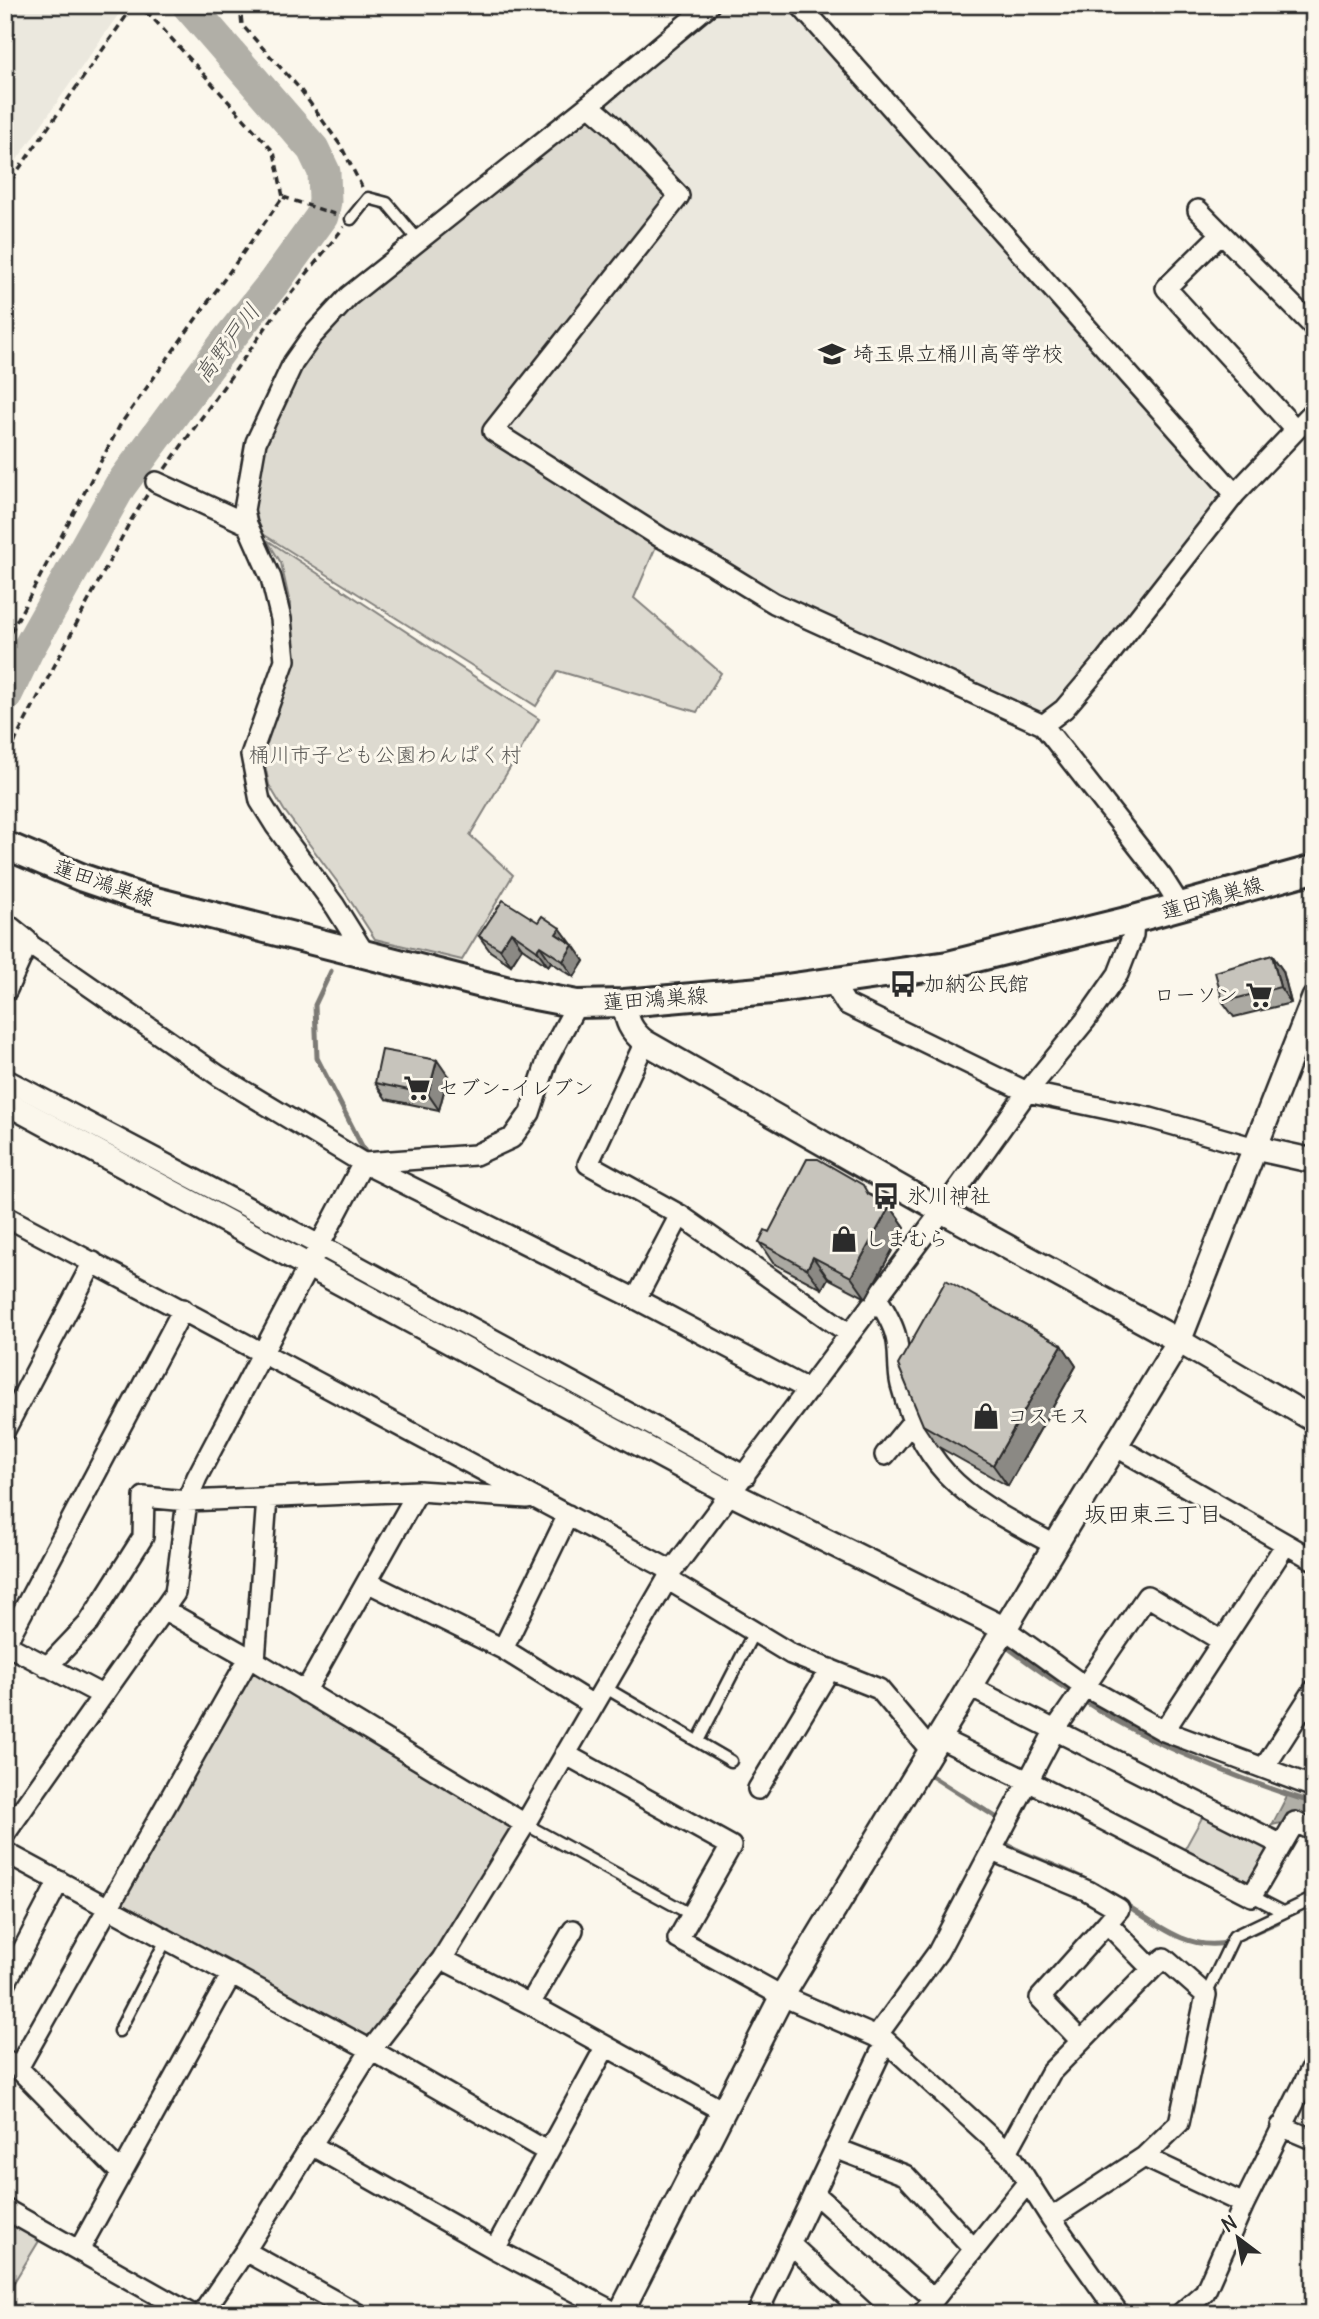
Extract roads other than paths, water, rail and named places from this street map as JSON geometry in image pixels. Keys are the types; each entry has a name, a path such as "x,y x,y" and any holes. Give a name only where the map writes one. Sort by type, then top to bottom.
{"main road":[{"name":"蓮田鴻巣線","path":"5,845 83,878 136,896 509,991 577,1004 624,1003 833,983 948,965 1181,907 1314,869"}],"street":[{"path":"365,954 335,906 260,801 251,755 285,660 281,619 271,578 247,524 244,510 256,442 293,363 312,336 349,296 589,105 709,5"},
{"path":"800,5 1235,494"},
{"path":"589,105 612,125 679,196 493,431 660,537 774,603 1043,725 1155,867 1181,907"},
{"path":"1198,210 1314,327"},
{"path":"1221,234 1166,288 1296,429"},
{"path":"1043,725 1064,709 1103,663 1235,494 1314,411"},
{"path":"156,482 247,524"},
{"path":"202,2314 245,2251 371,2050 442,1959 525,1824 670,1575 942,1211 1027,1092 1085,1021 1118,974 1133,935 1134,919"},
{"path":"5,925 219,1076 363,1163 636,1299 809,1390"},
{"path":"5,989 26,942"},
{"path":"833,983 846,1004 1027,1092 1150,1118 1255,1148 1314,1161"},
{"path":"311,2145 495,2249 619,2314 782,1996 1179,1341 1314,998"},
{"path":"624,1003 626,1021 634,1034 645,1042 942,1211 1179,1341 1314,1420"},
{"path":"363,1163 474,1155 512,1138 530,1113 548,1058 577,1004"},
{"path":"645,1042 588,1164 680,1215 850,1334"},
{"path":"5,1079 320,1245 738,1485"},
{"path":"5,1102 309,1266 738,1485 1005,1629 1084,1686 1164,1731 1314,1787"},
{"path":"5,1834 175,1593 187,1501 197,1478 363,1163"},
{"path":"636,1299 680,1215"},
{"path":"7,1220 264,1351 568,1516 670,1575 791,1654 879,1689 935,1745 1030,1782 1252,1896 1295,1822 1314,1831"},
{"path":"5,1430 93,1262"},
{"path":"877,1298 896,1335 900,1381 912,1422 928,1449 955,1485 992,1512 1055,1545"},
{"path":"102,1695 5,1644 183,1309"},
{"path":"885,1455 912,1422"},
{"path":"1115,1446 1314,1560"},
{"path":"47,1667 88,1624 143,1537 144,1497 187,1501 418,1491 535,1499"},
{"path":"305,1692 418,1491"},
{"path":"121,2173 12,2064 108,1908 252,1660 267,1498"},
{"path":"503,1649 568,1516"},
{"path":"1164,1731 1286,1544"},
{"path":"367,1582 503,1649 593,1705"},
{"path":"757,2314 835,2148 881,2039 938,1952 1030,1782 1055,1730 1084,1686 1147,1596 1222,1641"},
{"path":"163,1609 525,1824"},
{"path":"758,1789 830,1670"},
{"path":"970,1687 1280,1844"},
{"path":"1264,1768 1314,1690"},
{"path":"565,1754 731,1846 678,1939 782,1996 881,2039 1007,2152 1109,2309"},
{"path":"992,1851 1088,1891 1119,1909 1040,1998 1081,2041"},
{"path":"5,1852 371,2050 548,2152"},
{"path":"5,1984 59,1881"},
{"path":"1108,1923 1152,1969"},
{"path":"530,2004 573,1930"},
{"path":"1007,2152 1051,2072 1164,1958 1206,1995 1179,2123 1144,2157 1051,2218"},
{"path":"442,1959 530,2004 723,2111"},
{"path":"79,2250 231,1975"},
{"path":"495,2249 606,2046"},
{"path":"1180,2314 1205,2292 1281,2126 1314,2063"},
{"path":"1281,2126 1314,2140"},
{"path":"835,2148 905,2175 974,2249"},
{"path":"1144,2157 1244,2204"},
{"path":"814,2193 928,2306 1028,2182"},
{"path":"5,2209 191,2314"},
{"path":"790,2244 866,2314"},
{"path":"245,2251 358,2314"}],"lane":[{"path":"351,219 368,198 387,202 418,240"},
{"path":"698,1741 755,1630"},
{"path":"604,1687 731,1761"},
{"path":"525,1824 692,1915"},
{"path":"1252,1896 1283,1912"},
{"path":"1206,1995 1234,1936 1314,1898"},
{"path":"118,2031 166,1940"}],"waterway":[{"name":"高野戸川","path":"5,697 27,651 120,486 322,216 325,201 324,172 313,149 188,5"},
{"path":"331,971 315,1005 317,1058 366,1154 366,1159"},
{"path":"648,1436 716,1473"},
{"path":"1007,1643 1007,1647 1060,1685 1134,1730 1212,1766 1314,1803"},
{"path":"925,1772 1002,1821"},
{"path":"1001,1841 1093,1884"},
{"path":"1122,1902 1160,1927 1187,1940 1215,1944 1230,1942"},
{"path":"1246,1936 1278,1922"}],"place":[{"name":"埼玉県立桶川高等学校","path":"832,354"},
{"name":"加納公民館","path":"903,984"},
{"name":"ローソン","path":"1259,995"},
{"name":"セブン-イレブン","path":"417,1088"},
{"name":"氷川神社","path":"886,1196"},
{"name":"しまむら","path":"844,1239"},
{"name":"コスモス","path":"986,1416"}],"district":[{"name":"坂田東三丁目","path":"1153,1514"}],"park label":[{"name":"桶川市子ども公園わんぱく村","path":"385,755"}]}
